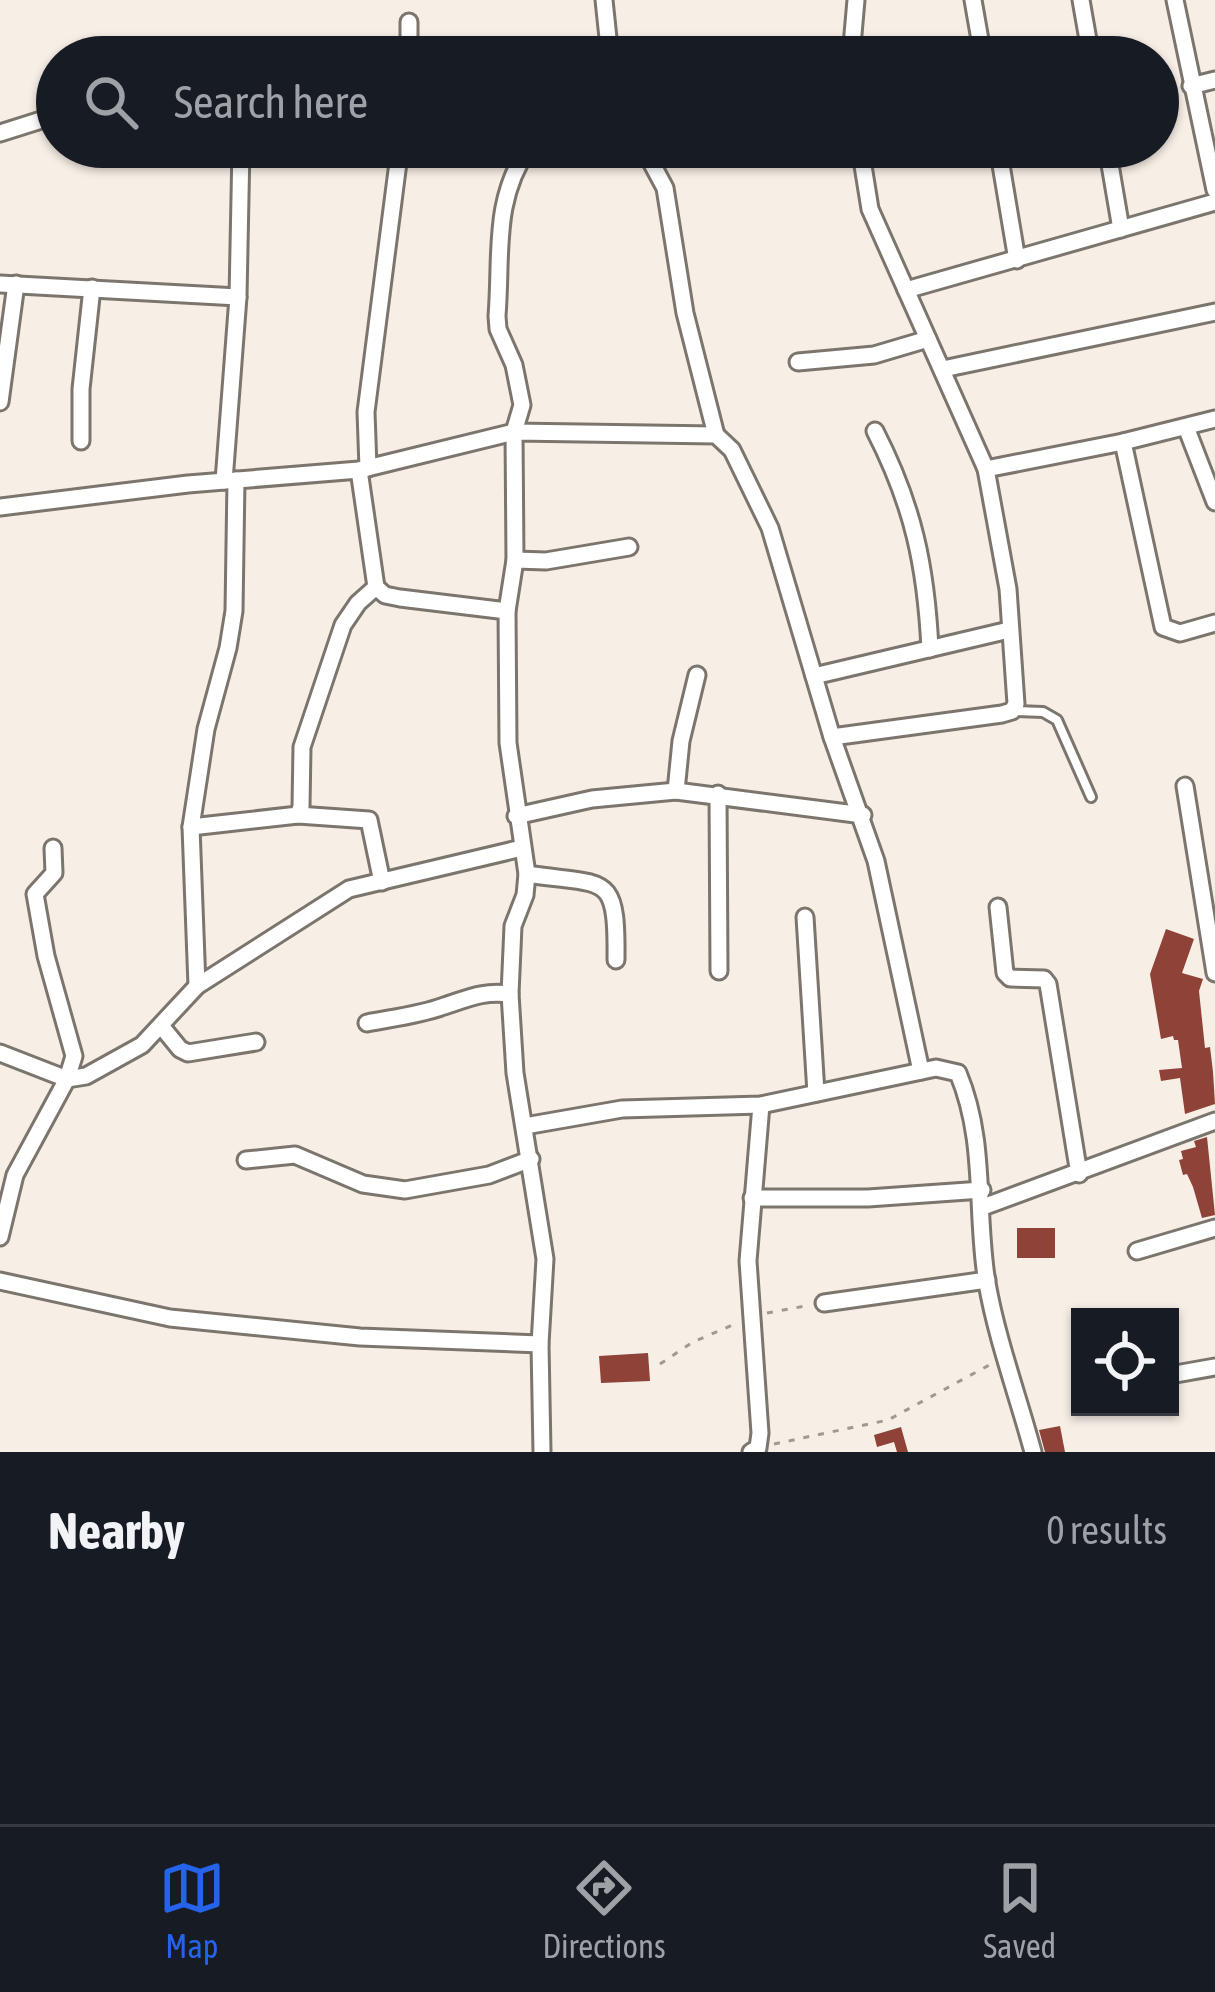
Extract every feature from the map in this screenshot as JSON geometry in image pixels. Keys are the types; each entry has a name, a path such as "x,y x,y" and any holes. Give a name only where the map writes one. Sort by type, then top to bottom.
{"street":[{"path":"604,0 608,36"},
{"path":"853,36 856,0"},
{"path":"973,0 979,36"},
{"path":"1081,0 1087,36"},
{"path":"1175,0 1215,190"},
{"path":"409,22 409,36"},
{"path":"1191,86 1215,80"},
{"path":"0,133 36,122"},
{"path":"197,986 191,827 206,729 234,611 230,481 241,168"},
{"path":"397,168 369,384 364,469 376,587 400,598 507,611"},
{"path":"517,168 502,206 496,316 520,388 520,418 514,431 515,560 507,611 508,743 527,874 513,926 510,994 515,1072 545,1258 540,1344 542,1452"},
{"path":"654,168 665,188 685,314 716,435 732,450 770,528 832,737 862,815 921,1071"},
{"path":"832,737 1012,711 1016,704 1000,531 986,469 870,209 863,168"},
{"path":"1002,168 1017,260"},
{"path":"1111,168 1121,229"},
{"path":"906,290 1215,202"},
{"path":"0,402 8,284 238,297"},
{"path":"81,441 81,388 92,288"},
{"path":"943,369 1215,312"},
{"path":"798,362 874,355 928,339"},
{"path":"986,469 1215,419"},
{"path":"1186,427 1215,502"},
{"path":"0,508 364,469 514,431 716,435"},
{"path":"875,431 900,481 921,550 930,649"},
{"path":"1123,442 1163,627 1180,632 1215,622"},
{"path":"515,560 546,561 629,548"},
{"path":"298,814 302,747 343,625 376,587"},
{"path":"814,676 1009,630"},
{"path":"676,790 681,741 697,675"},
{"path":"1185,786 1215,973"},
{"path":"516,816 592,800 676,790 862,815"},
{"path":"718,794 719,971"},
{"path":"191,827 298,814 369,820 382,882"},
{"path":"0,1237 15,1174 67,1079 74,1056 46,956 35,894 54,873 53,848"},
{"path":"0,1053 67,1079 86,1076 115,1062 163,1027 197,986 349,889 522,848"},
{"path":"527,874 601,885 611,894 616,960"},
{"path":"998,907 1005,974 1044,979 1048,984 1079,1174"},
{"path":"805,917 815,1094"},
{"path":"367,1023 443,1007 467,995 510,994"},
{"path":"163,1027 188,1053 256,1042"},
{"path":"526,1126 622,1109 761,1105 921,1071 958,1073 973,1120 986,1280 1033,1452"},
{"path":"754,1450 748,1280 761,1105"},
{"path":"752,1198 982,1198 1079,1174 1215,1121"},
{"path":"246,1160 295,1156 364,1184 405,1190 489,1175 531,1159"},
{"path":"1137,1251 1215,1228"},
{"path":"824,1303 986,1280"},
{"path":"0,1281 27,1283 170,1318 361,1337 540,1344"},
{"path":"1179,1373 1215,1367"}],"lane":[{"path":"1012,711 1043,712 1057,721 1091,797"}],"path":[{"path":"754,1450 888,1420 1005,1356"}],"building":[{"path":"1166,929 1194,939 1182,973 1203,979 1199,991 1205,1048 1210,1047 1213,1072 1215,1104 1185,1114 1180,1078 1161,1081 1159,1070 1182,1068 1178,1040 1173,1036 1161,1039 1150,974"},
{"path":"1207,1137 1215,1215 1202,1218 1179,1160 1183,1159 1181,1151"},
{"path":"1017,1228 1055,1228 1055,1258 1017,1258"},
{"path":"648,1353 650,1381 601,1383 599,1356"},
{"path":"1060,1426 1065,1452 1045,1452 1039,1430"},
{"path":"901,1427 908,1452 897,1452 894,1442 877,1447 874,1435"}]}
